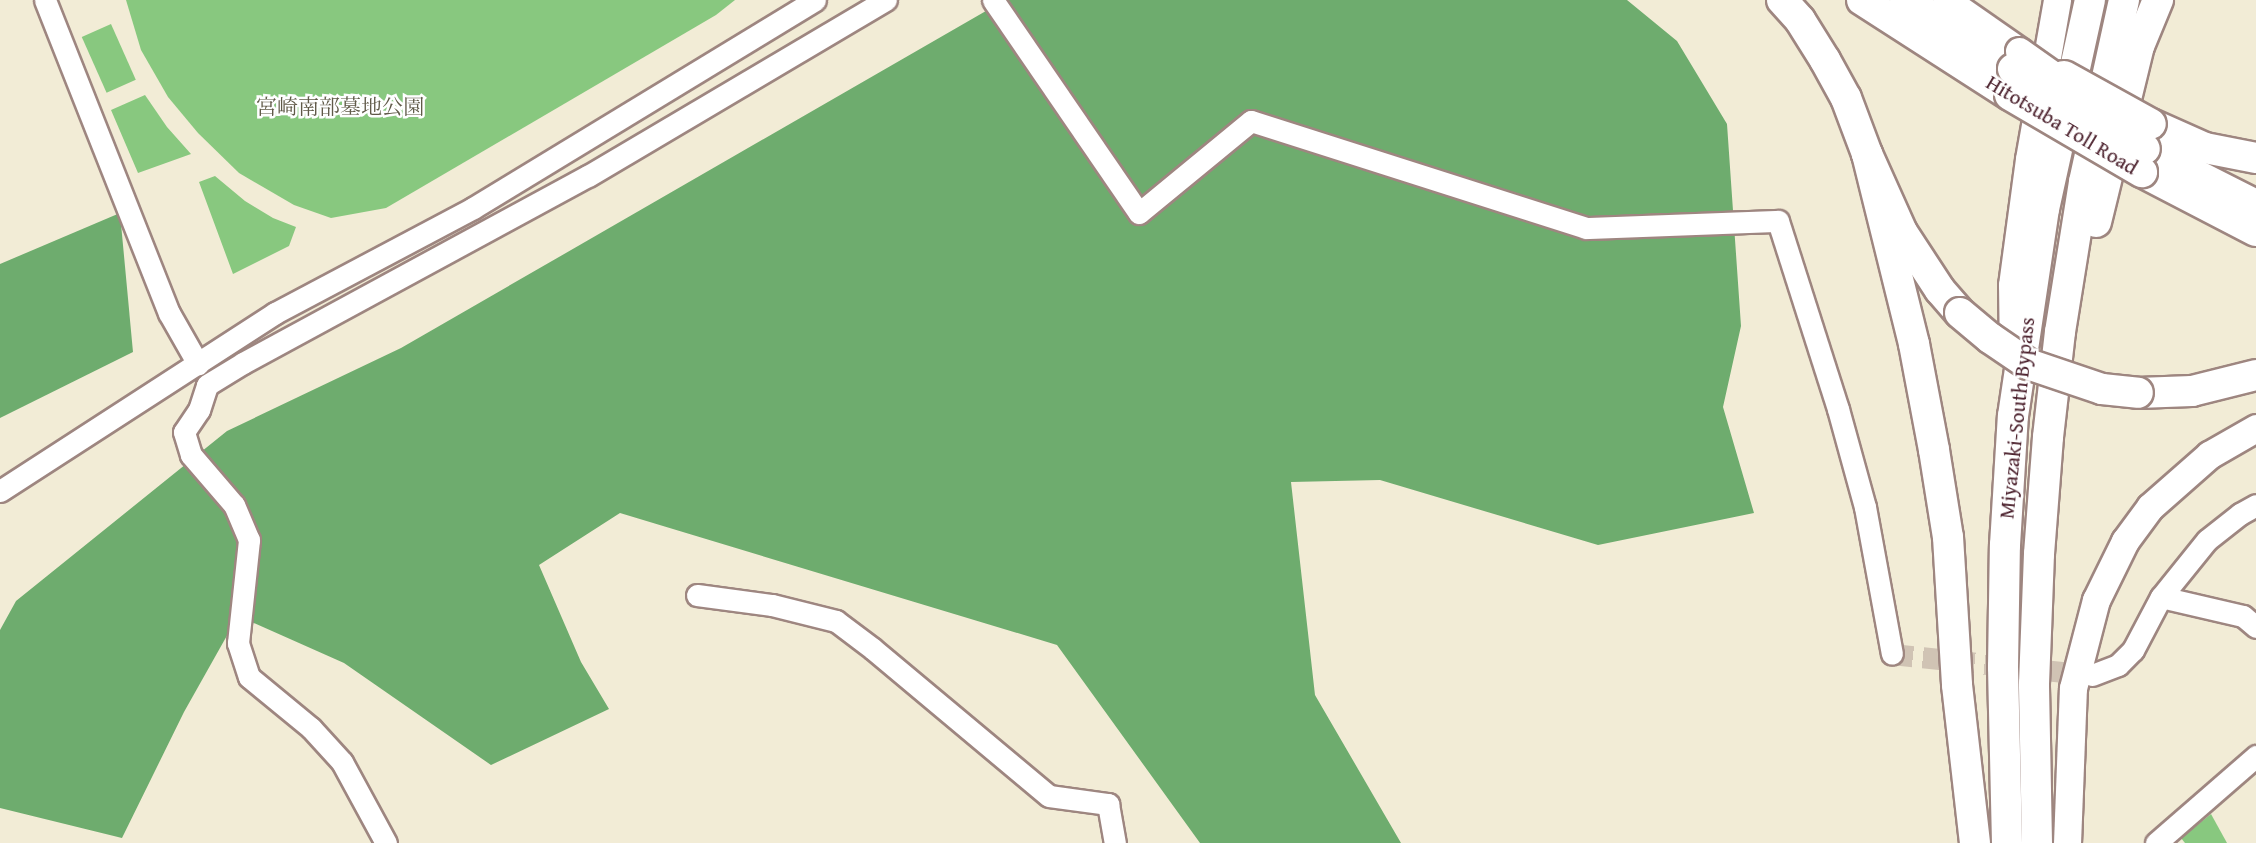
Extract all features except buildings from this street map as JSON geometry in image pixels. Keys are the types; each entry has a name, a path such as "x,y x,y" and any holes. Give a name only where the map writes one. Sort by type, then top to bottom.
{"highway":[{"path":"1782,0 1800,20 1826,60 1846,98 1867,154 1902,232 1940,290 1960,313 1990,338 2028,364 2102,389 2138,393 2192,391 2256,375"},
{"path":"1905,0 2014,72 2256,205"},
{"path":"1926,0 2014,72"},
{"name":"Miyazaki-South Bypass","path":"2007,843 2003,668 2005,545 2013,416 2044,208 2090,0"},
{"name":"Miyazaki-South Bypass","path":"2037,843 2034,684 2039,554 2048,437 2060,332 2084,182 2124,0"},
{"path":"2048,437 2071,353 2100,201 2139,46 2158,0"},
{"name":"Hitotsuba Toll Road","path":"1868,4 2014,72"},
{"path":"2147,146 2205,148 2256,158"},
{"name":"Hitotsuba Toll Road","path":"2147,146 2256,231"},
{"path":"1867,154 1914,344 1948,537 1958,696 1975,843"}],"main road":[{"path":"1946,0 2014,72"},
{"path":"2013,416 2012,285 2029,159 2057,0"},
{"path":"2147,146 2256,195"},
{"path":"2067,843 2073,688 2096,600 2125,541 2150,507 2209,455 2256,428"}],"street":[{"path":"45,0 169,313 198,363"},
{"path":"0,491 275,313 473,208 815,0"},
{"path":"386,843 342,762 311,728 249,677 238,643 249,540 234,505 191,455 184,432 199,410 207,385 243,363 588,176 886,0"},
{"path":"993,0 1139,213 1251,121 1586,228 1778,220 1838,409 1865,507 1892,654"},
{"path":"2092,675 2118,665 2133,650 2161,597 2207,540 2256,505"},
{"path":"697,595 772,605 836,621 873,649 1049,796 1108,804 1115,843"},
{"path":"2161,597 2243,616 2256,627"},
{"path":"2156,843 2256,756"}],"green space":[{"name":"宮崎南部墓地公園","path":"126,0 735,0 716,15 386,208 331,218 294,205 239,173 198,133 168,97 141,50"},
{"path":"1005,0 1627,0 1677,41 1727,124 1741,326 1723,407 1754,513 1598,545 1380,480 1291,482 1315,695 1401,843 1200,843 1057,645 620,513 539,565 581,662 609,709 491,765 344,663 238,616 184,712 122,838 0,808 0,630 16,601 227,431 401,348"},
{"path":"111,24 136,80 107,93 82,37"},
{"path":"145,95 167,127 191,154 138,173 111,110"},
{"path":"215,176 245,201 273,218 296,227 289,246 233,274 199,182"},
{"path":"120,213 133,352 0,418 0,264"},
{"path":"2211,814 2227,843 2185,843 2181,838"}],"tunnel":[{"path":"1892,654 2091,675"}]}
